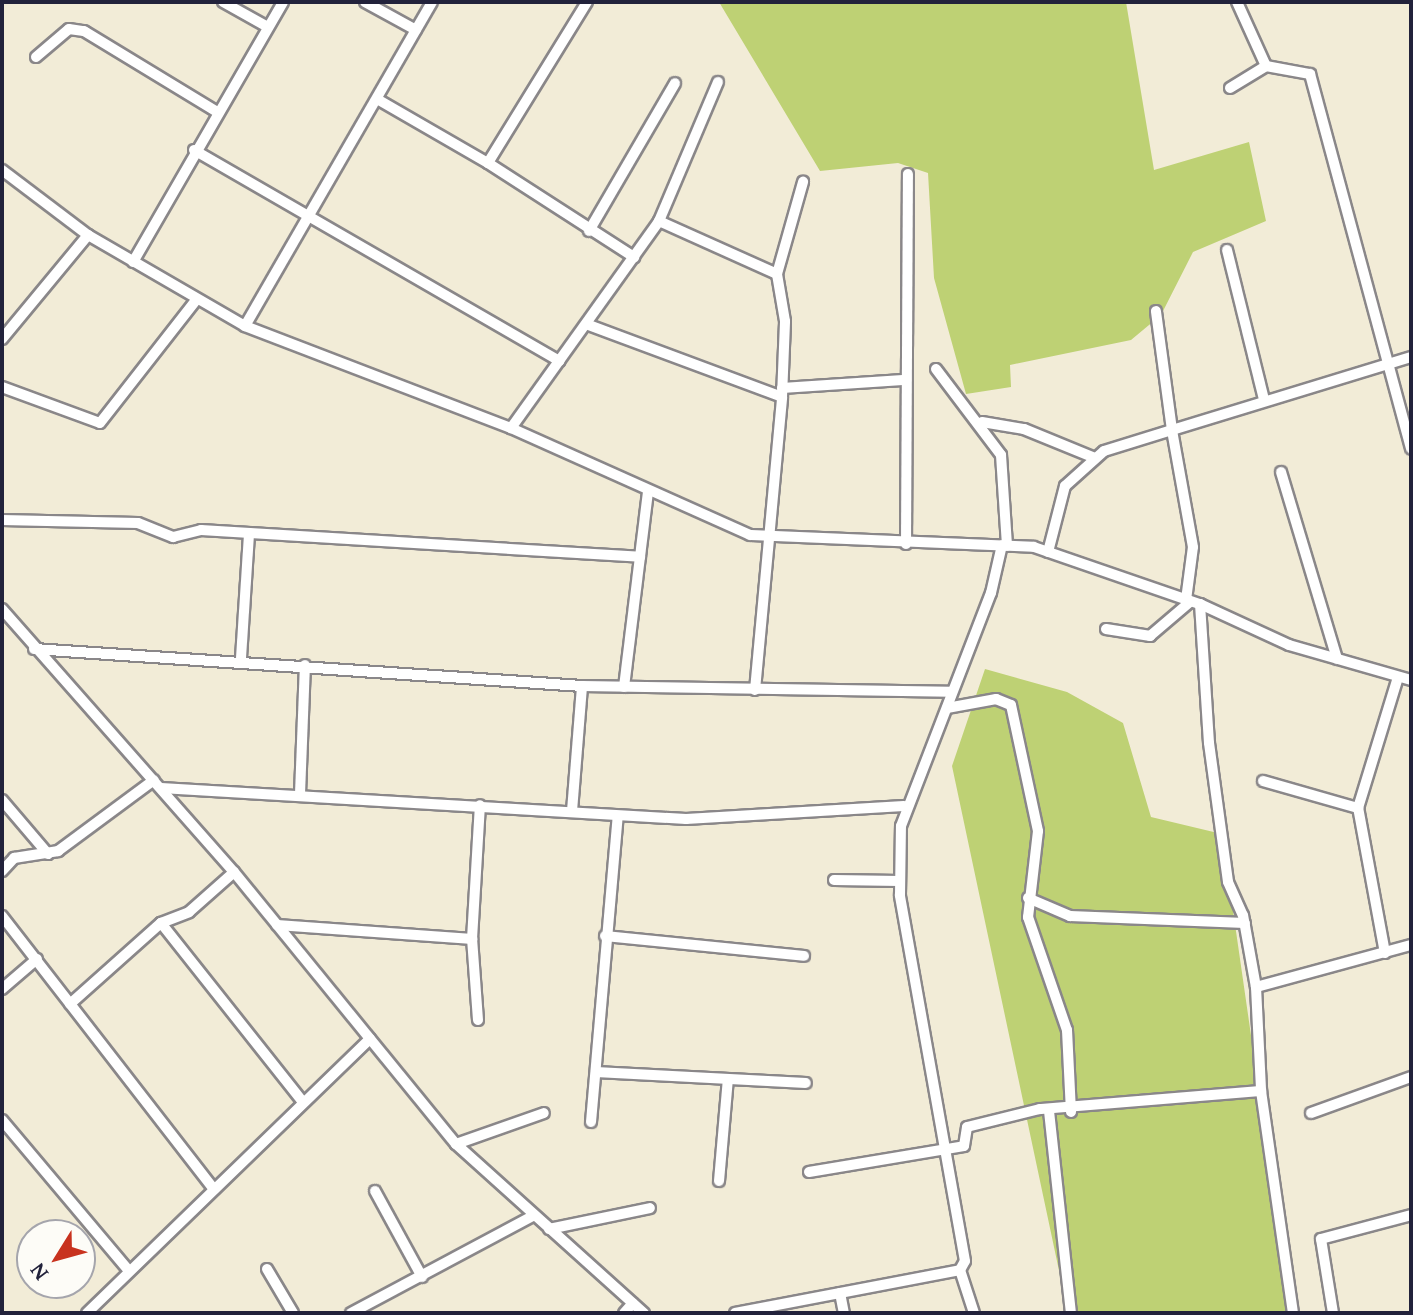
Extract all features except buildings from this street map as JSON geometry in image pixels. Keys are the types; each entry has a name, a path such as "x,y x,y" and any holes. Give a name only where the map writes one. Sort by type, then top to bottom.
{"street":[{"path":"223,2 268,27"},
{"path":"133,262 194,150 283,2"},
{"path":"365,2 416,30"},
{"path":"245,326 432,2"},
{"path":"488,163 587,2"},
{"path":"1237,2 1266,66"},
{"path":"36,57 69,29 84,31 217,112"},
{"path":"1230,88 1266,66 1310,74 1411,449"},
{"path":"511,428 659,221 718,82"},
{"path":"589,231 675,83"},
{"path":"377,99 488,163 589,231 634,257"},
{"path":"194,150 310,210 559,361"},
{"path":"2,170 88,235 245,326 511,428 648,491 768,538 1005,546 1048,552 1192,602 1337,659 1411,680"},
{"path":"906,544 903,380 908,174"},
{"path":"755,690 782,392 785,321 777,274 803,182"},
{"path":"659,221 777,274"},
{"path":"2,339 88,235"},
{"path":"1227,250 1264,400"},
{"path":"2,387 100,423 196,300"},
{"path":"1156,311 1172,430 1193,547 1192,602 1228,882 1245,923 1256,987 1261,1091 1293,1313"},
{"path":"586,324 782,392 903,380"},
{"path":"1048,552 1056,499 1095,458 1264,400 1411,357"},
{"path":"936,369 982,422 1003,464 1005,546 991,593 950,692 947,708 904,806 900,881 944,1151 966,1255 960,1270 974,1313"},
{"path":"982,422 1095,458"},
{"path":"1281,472 1337,659"},
{"path":"624,687 648,491"},
{"path":"2,520 138,523 173,537 249,533 640,557"},
{"path":"241,658 249,533"},
{"path":"1106,629 1150,636 1192,602"},
{"path":"2,609 34,649 234,872 456,1144 644,1313"},
{"path":"34,649 241,658 582,686 950,692"},
{"path":"300,794 305,665"},
{"path":"1385,953 1358,808 1398,677"},
{"path":"572,811 582,686"},
{"path":"947,708 996,699 1011,705 1038,831 1028,898 1067,1030 1071,1112"},
{"path":"1263,781 1358,808"},
{"path":"2,871 14,858 48,854 157,784 686,819 904,806"},
{"path":"2,800 48,854"},
{"path":"478,1020 472,939 480,805"},
{"path":"591,1122 605,936 618,816"},
{"path":"70,1004 161,923 189,912 234,872"},
{"path":"834,880 900,881"},
{"path":"1028,898 1070,916 1245,923"},
{"path":"2,916 213,1188"},
{"path":"161,923 303,1102"},
{"path":"277,925 472,939"},
{"path":"605,936 804,956"},
{"path":"1256,987 1411,945"},
{"path":"2,989 37,959"},
{"path":"87,1313 370,1039"},
{"path":"596,1072 806,1083"},
{"path":"1311,1113 1411,1077"},
{"path":"719,1181 728,1079"},
{"path":"809,1172 964,1146 967,1127 1049,1111 1071,1112 1155,1097 1261,1091"},
{"path":"1049,1111 1071,1313"},
{"path":"456,1144 544,1113"},
{"path":"2,1120 129,1271"},
{"path":"375,1191 422,1277"},
{"path":"549,1229 650,1208"},
{"path":"1333,1313 1321,1239 1411,1215"},
{"path":"351,1313 533,1216"},
{"path":"267,1269 293,1313"},
{"path":"735,1313 960,1270"},
{"path":"840,1293 844,1313"},
{"path":"624,1313 633,1303"}],"green space":[{"path":"719,2 1126,2 1154,170 1249,142 1266,221 1193,252 1161,315 1131,340 1010,365 1011,387 966,394 934,278 928,173 898,163 820,171"},
{"path":"985,669 1067,692 1123,723 1151,817 1222,834 1291,1313 1068,1313 952,766"}]}
